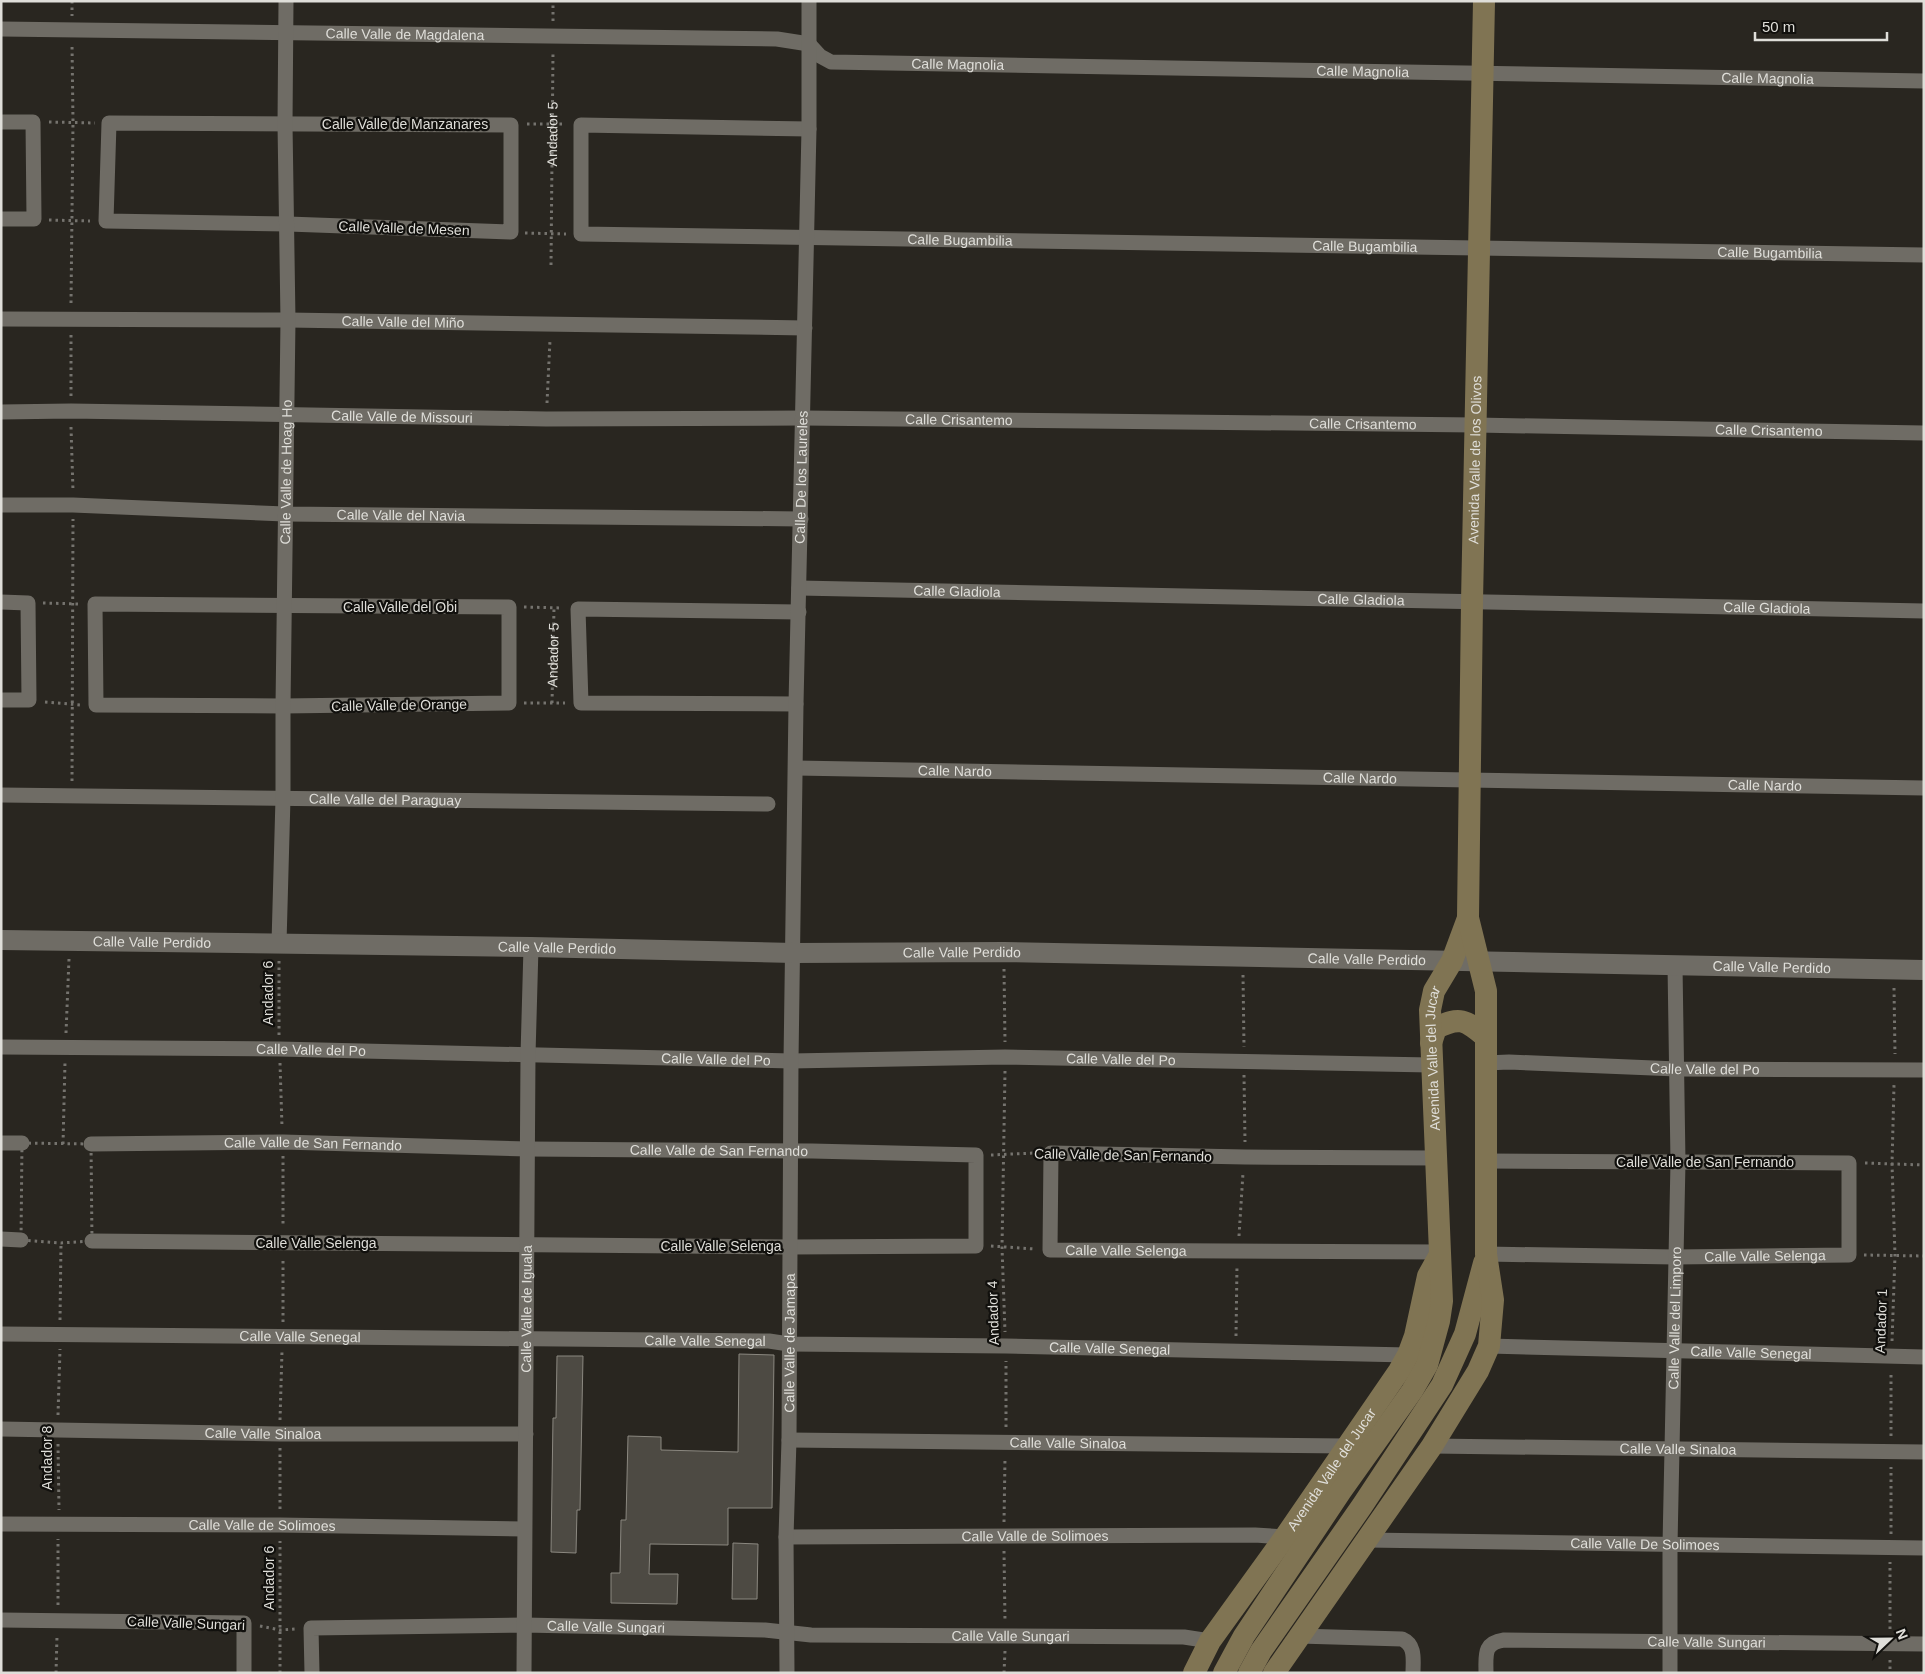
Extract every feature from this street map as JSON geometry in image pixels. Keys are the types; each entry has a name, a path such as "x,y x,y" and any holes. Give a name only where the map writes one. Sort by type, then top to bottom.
{"main road":[{"name":"Avenida Valle de los Olivos","path":"1478,961 1468,918 1472,602 1484,1"},
{"name":"Avenida Valle de los Olivos","path":"1452,961 1468,918"},
{"name":"Avenida Valle del Jucar","path":"1224,1673 1244,1636 1341,1491 1412,1391 1427,1365 1439,1321 1442,1301 1430,1010 1434,991 1452,961"},
{"path":"1274,1673 1432,1446 1478,1371 1489,1346 1493,1300 1486,1254 1486,991 1478,961"},
{"path":"1431,1043 1436,1028 1451,1021 1468,1022 1486,1037"},
{"name":"Avenida Valle del Jucar","path":"1194,1673 1210,1641 1388,1388 1408,1355 1415,1336 1428,1276 1441,1252"},
{"path":"1249,1673 1261,1651 1430,1406 1446,1378 1465,1334 1486,1254"}],"street":[{"name":"Calle Valle de Hoag Ho","path":"279,943 284,798 283,706 288,320 285,124 286,1"},
{"name":"Calle De los Laureles","path":"794,953 796,704 809,129 809,1"},
{"name":"Calle Valle de Magdalena","path":"1,29 286,31 553,37 777,39 809,44"},
{"name":"Calle Magnolia","path":"809,44 820,56 831,62 1924,81"},
{"path":"1,122 33,122 34,219 1,219"},
{"name":"Calle Valle de Manzanares","path":"108,123 511,125"},
{"path":"106,221 108,123"},
{"path":"511,125 511,232"},
{"path":"806,237 582,234 581,125 809,129"},
{"name":"Calle Valle de Mesen","path":"106,221 288,224 511,232"},
{"name":"Calle Bugambilia","path":"806,237 1924,255"},
{"name":"Calle Valle del Miño","path":"1,319 288,320 805,328"},
{"name":"Calle Valle de Missouri","path":"1,412 81,411 546,419 803,418"},
{"name":"Calle Crisantemo","path":"803,418 1476,425 1924,433"},
{"name":"Calle Valle del Navia","path":"1,505 73,505 285,514 801,519"},
{"name":"Calle Gladiola","path":"799,588 1924,611"},
{"path":"1,602 28,603 28,700 1,700"},
{"path":"95,604 96,705"},
{"name":"Calle Valle del Obi","path":"95,604 285,607 509,607"},
{"path":"509,607 509,703"},
{"path":"796,704 581,703 578,609 799,612"},
{"name":"Calle Valle de Orange","path":"96,705 283,706 509,703"},
{"name":"Calle Nardo","path":"796,768 1924,788"},
{"name":"Calle Valle del Paraguay","path":"1,795 768,804"},
{"name":"Calle Valle Perdido","path":"1,940 531,947 794,953 1004,952 1924,970"},
{"name":"Calle Valle de Iguala","path":"524,1673 526,1245 531,947"},
{"name":"Calle Valle de Jamapa","path":"787,1673 786,1537 789,1440 791,1061 794,953"},
{"name":"Calle Valle del Limporo","path":"1670,1673 1670,1545 1678,1162 1675,965"},
{"name":"Calle Valle del Po","path":"1,1047 279,1049 791,1061 1005,1058 1431,1065"},
{"name":"Calle Valle del Po","path":"1486,1063 1509,1062 1677,1069 1924,1070"},
{"path":"1,1142 22,1143"},
{"name":"Calle Valle de San Fernando","path":"91,1144 283,1142 528,1149 792,1151 976,1156"},
{"path":"1050,1250 1051,1153"},
{"name":"Calle Valle de San Fernando","path":"1051,1153 1436,1158"},
{"path":"976,1156 976,1246"},
{"name":"Calle Valle de San Fernando","path":"1486,1162 1849,1163"},
{"path":"1849,1163 1849,1255"},
{"path":"1,1240 21,1240"},
{"name":"Calle Valle Selenga","path":"92,1241 790,1247 976,1246"},
{"name":"Calle Valle Selenga","path":"1050,1250 1441,1252"},
{"name":"Calle Valle Selenga","path":"1486,1254 1675,1257 1849,1255"},
{"name":"Calle Valle Senegal","path":"1,1334 527,1340 769,1340 790,1344 1006,1346 1408,1355"},
{"name":"Calle Valle Senegal","path":"1489,1346 1924,1357"},
{"name":"Calle Valle Sinaloa","path":"1,1429 280,1434 526,1434"},
{"name":"Calle Valle Sinaloa","path":"789,1440 1346,1446"},
{"name":"Calle Valle Sinaloa","path":"1432,1446 1924,1452"},
{"name":"Calle Valle de Solimoes","path":"1,1524 280,1525 524,1529"},
{"name":"Calle Valle de Solimoes","path":"786,1537 1255,1535 1284,1537"},
{"name":"Calle Valle De Solimoes","path":"1366,1540 1924,1548"},
{"name":"Calle Valle Sungari","path":"1,1620 244,1623"},
{"path":"244,1623 244,1673"},
{"name":"Calle Valle Sungari","path":"311,1628 524,1625 765,1630 811,1635 1184,1637 1210,1641"},
{"path":"311,1628 312,1673"},
{"path":"1299,1636 1396,1638 1407,1641 1413,1652 1413,1673"},
{"name":"Calle Valle Sungari","path":"1486,1673 1487,1650 1490,1644 1504,1640 1670,1640 1924,1644"}],"path":[{"name":"Andador 5","path":"552,265 553,1"},
{"path":"33,122 108,123"},
{"path":"511,125 581,125"},
{"path":"34,219 106,221"},
{"path":"511,232 582,234"},
{"path":"546,419 551,324"},
{"path":"28,603 95,604"},
{"path":"509,607 578,609"},
{"name":"Andador 5","path":"552,703 554,608"},
{"path":"28,700 72,705 96,705"},
{"path":"509,703 581,703"},
{"name":"Andador 6","path":"279,943 279,1049 283,1142 280,1673"},
{"name":"Andador 4","path":"1004,952 1005,1058 1002,1247 1006,1346 1004,1673"},
{"name":"Andador 1","path":"1890,1673 1891,1357 1895,1255 1892,1164 1895,1070 1893,969"},
{"path":"22,1143 91,1144 92,1241 61,1243 21,1240 22,1143"},
{"name":"Calle Valle de San Fernando","path":"976,1156 1051,1153"},
{"path":"1849,1163 1924,1165"},
{"name":"Andador 8","path":"56,1673 61,1243"},
{"name":"Calle Valle Selenga","path":"976,1246 1050,1250"},
{"path":"1849,1255 1924,1256"},
{"name":"Calle Valle Sungari","path":"244,1623 280,1630 311,1628"}],"building":[{"path":"739,1354 774,1355 772,1508 728,1508 728,1545 650,1544 649,1574 678,1574 677,1604 611,1603 611,1573 620,1573 621,1520 626,1520 628,1436 661,1437 661,1450 738,1452"},
{"path":"557,1356 583,1356 580,1510 577,1510 576,1553 551,1552 553,1418 556,1418"},
{"path":"733,1543 758,1544 757,1599 732,1599"}]}
